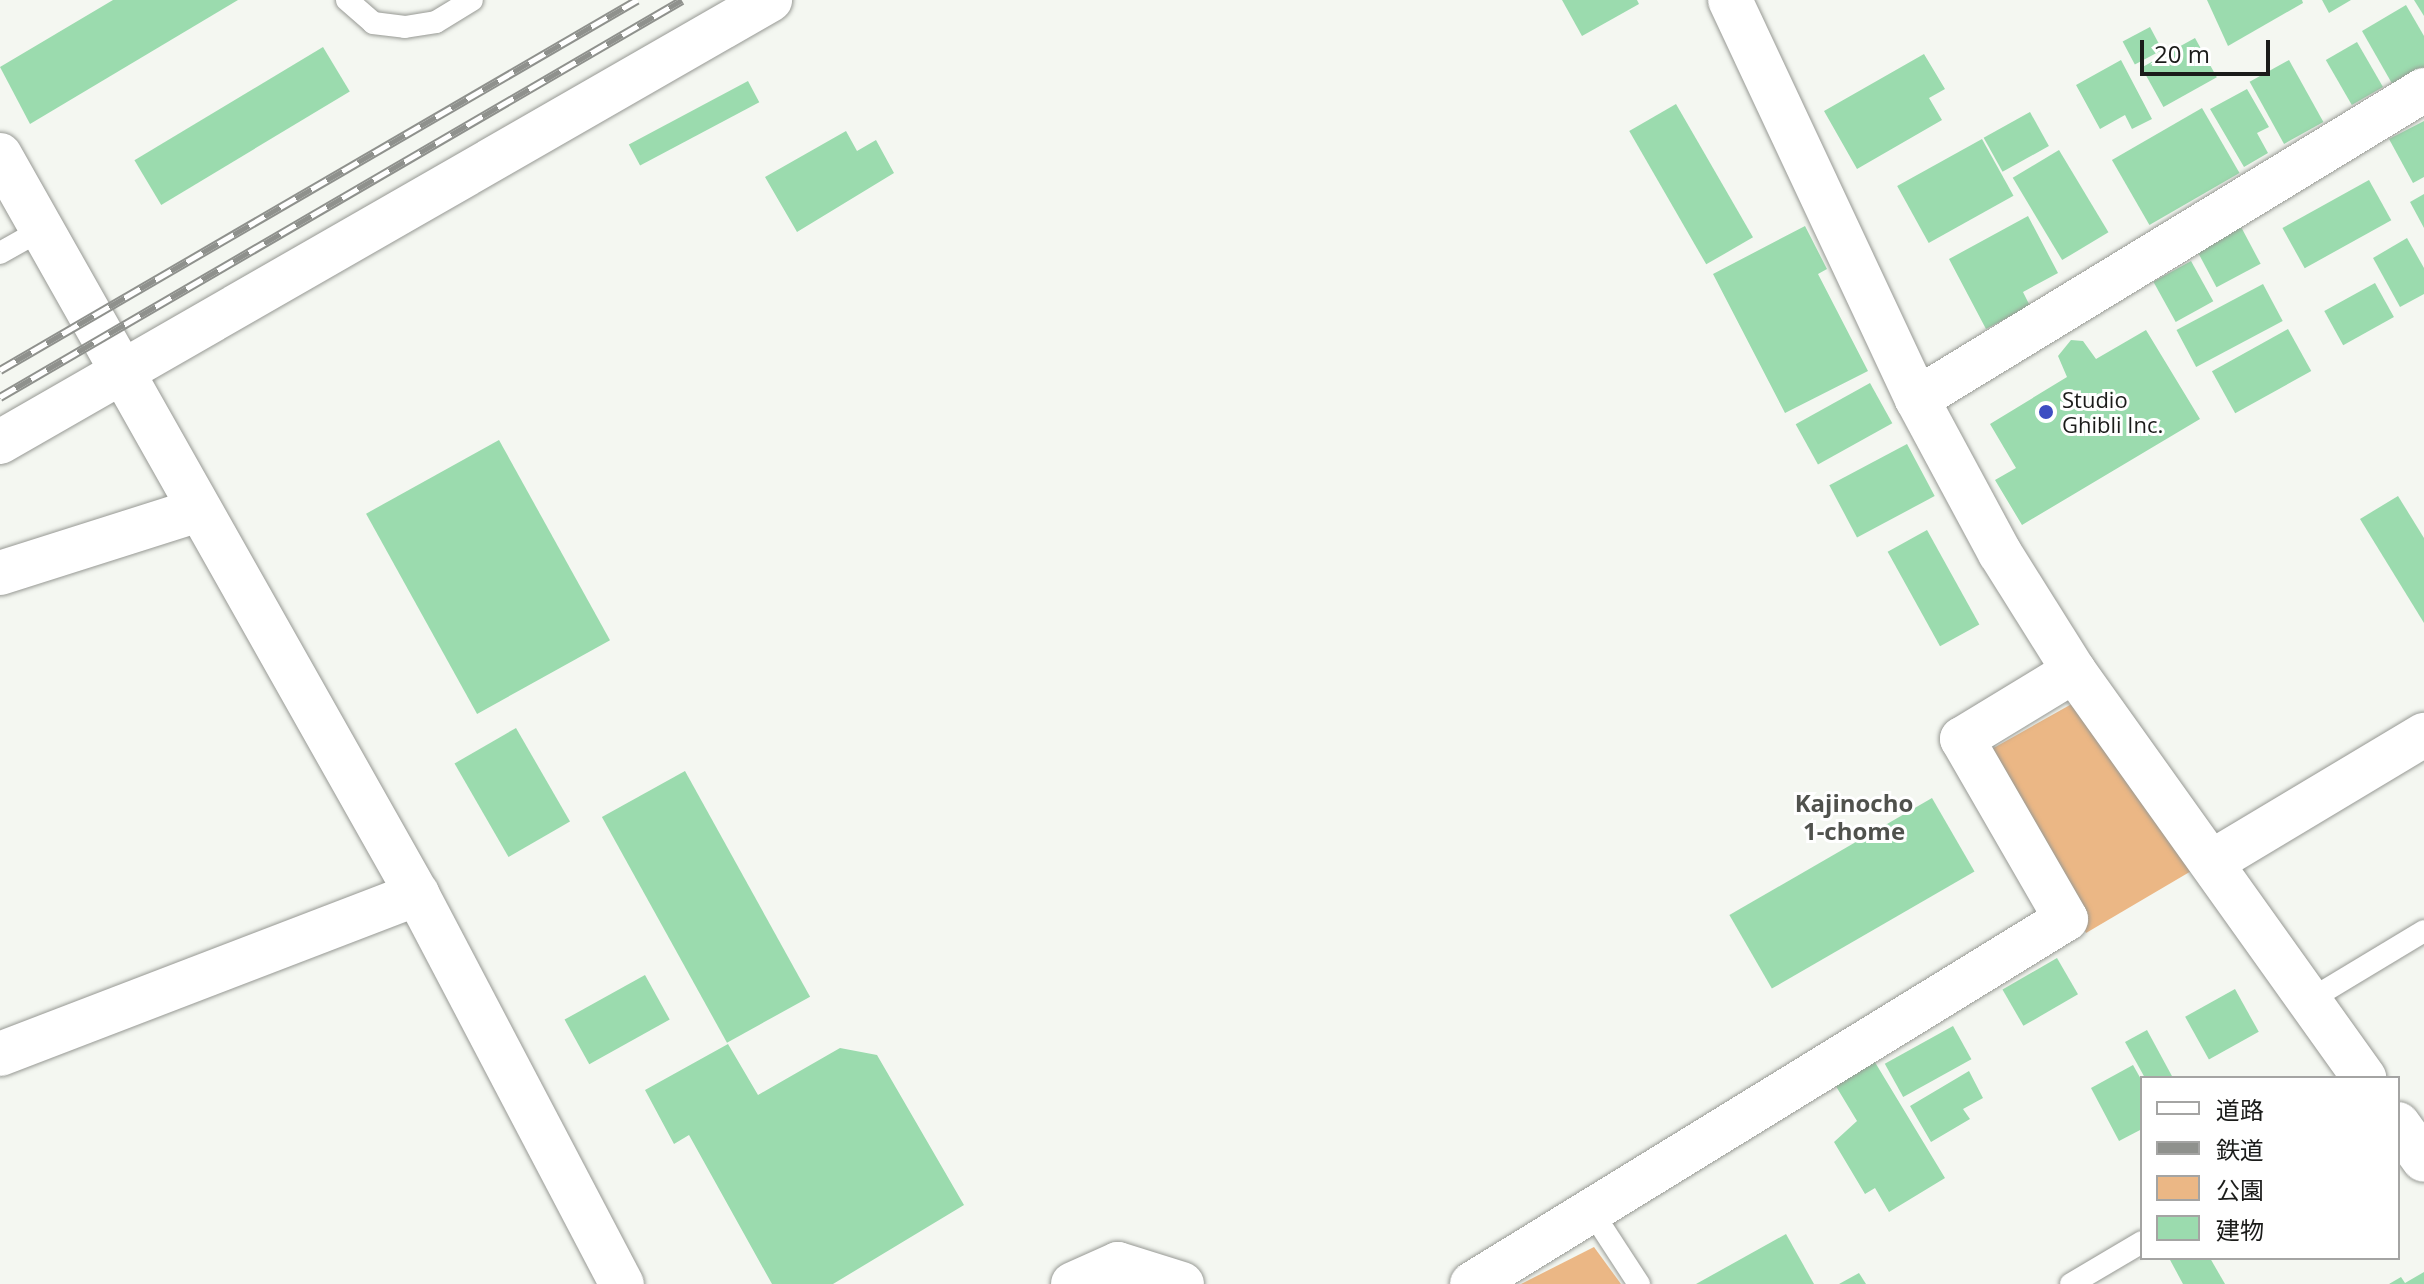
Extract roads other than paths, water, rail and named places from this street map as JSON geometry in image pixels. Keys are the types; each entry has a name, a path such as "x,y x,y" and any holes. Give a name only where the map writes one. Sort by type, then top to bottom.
{"street":[{"path":"0,442 770,0"},
{"path":"1736,2 1917,399 2074,671 2215,860 2308,1001 2363,1076"},
{"path":"1917,399 2424,90"},
{"path":"0,155 417,894 622,1284"},
{"path":"0,573 199,510"},
{"path":"1477,1283 2066,919 1962,739 2074,671"},
{"path":"2215,860 2424,735"},
{"path":"0,1054 417,894"},
{"path":"2400,1127 2424,1160"},
{"path":"1073,1284 1118,1264 1182,1284"}],"lane":[{"path":"347,0 373,23 405,27 436,22 472,0"},
{"path":"0,253 41,230"},
{"path":"2308,1001 2424,931"},
{"path":"1592,1212 1639,1284"},
{"path":"2071,1284 2140,1243"}],"railway":[{"path":"0,370 637,0"},
{"path":"0,397 682,0"}],"place":[{"name":"Studio Ghibli Inc.","path":"2046,412"}],"district":[{"name":"Kajinocho 1-chome","path":"1854,817"}]}
